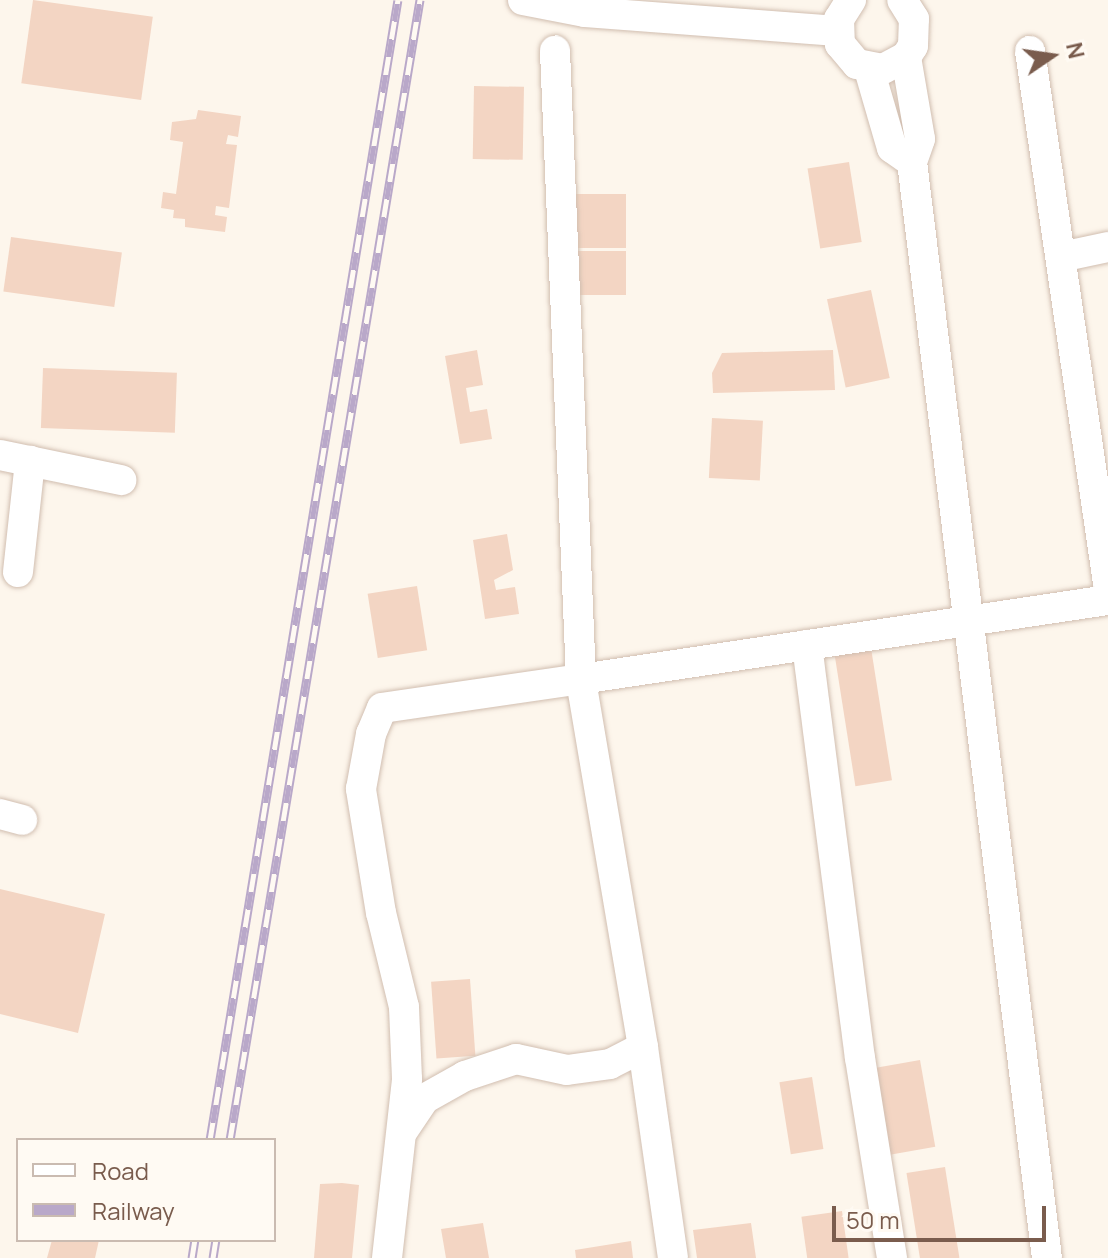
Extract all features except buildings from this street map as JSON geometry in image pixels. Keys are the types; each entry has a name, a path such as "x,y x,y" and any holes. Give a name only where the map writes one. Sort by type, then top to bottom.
{"street":[{"path":"523,0 585,12 837,31"},
{"path":"851,0 837,31 847,55 869,69 883,69 906,57 913,46 917,6"},
{"path":"555,51 581,679 643,1047 673,1258"},
{"path":"1030,51 1061,257 1097,442 1108,583"},
{"path":"906,57 920,139 912,162 971,618 1047,1258"},
{"path":"869,69 892,148 912,162"},
{"path":"1061,257 1108,247"},
{"path":"0,455 121,480"},
{"path":"18,572 30,461"},
{"path":"387,1258 397,1140 407,1079 404,1007 381,913 361,789 371,734 382,708 1108,600"},
{"path":"807,645 860,1058 892,1258"},
{"path":"397,1140 424,1099 465,1076 516,1059 567,1070 610,1064 643,1047"}],"railway":[{"path":"210,1138 398,0"},
{"path":"230,1138 420,0"},
{"path":"192,1258 195,1242"},
{"path":"213,1258 216,1242"}]}
